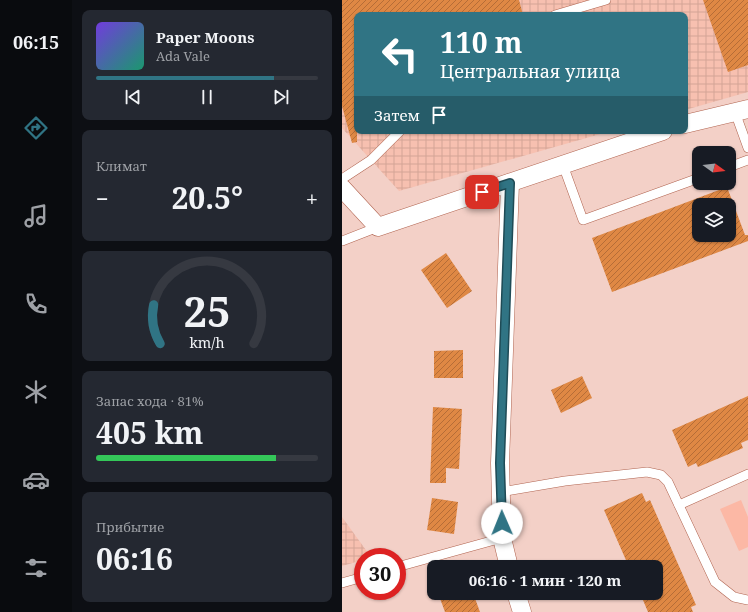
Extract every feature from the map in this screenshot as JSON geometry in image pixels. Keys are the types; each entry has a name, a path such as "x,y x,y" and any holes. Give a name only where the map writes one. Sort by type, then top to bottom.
{"street":[{"path":"688,123 741,111"},
{"path":"342,188 378,227 654,134"},
{"path":"507,560 502,538 500,463 510,183"},
{"path":"518,600 522,612"}],"lane":[{"path":"565,12 606,0"},
{"path":"741,111 748,148"},
{"path":"342,179 371,160 397,134"},
{"path":"736,164 748,160"},
{"path":"563,165 583,220 692,181"},
{"path":"342,241 378,227"},
{"path":"501,492 565,481 647,472 661,475 668,482 716,582 734,597 748,600"},
{"path":"679,505 748,474"},
{"path":"406,565 502,538"},
{"path":"342,583 354,580"}],"shaded area":[{"path":"342,0 748,0 748,92 688,109 688,12 354,12 354,134 600,134 399,191 342,128"},
{"path":"741,500 748,517 748,547 739,551 720,509"},
{"path":"342,517 364,548 354,548 354,563 342,566"}],"building":[{"path":"342,0 519,0 522,12 354,12 354,134 357,134 357,142 352,143 342,106"},
{"path":"703,0 748,0 748,65 728,72"},
{"path":"719,190 728,190 731,198 698,198"},
{"path":"692,200 692,242 736,242 736,211 745,235 748,235 748,241 612,292 592,238"},
{"path":"446,253 472,291 447,308 421,270"},
{"path":"463,350 463,378 434,378 434,351"},
{"path":"582,376 592,398 561,413 551,390"},
{"path":"748,396 748,440 741,443 743,448 698,467 696,463 688,467 672,430"},
{"path":"433,407 462,409 459,469 446,468 446,483 430,483"},
{"path":"642,493 646,502 650,500 696,605 691,607 693,612 648,612 643,600 663,600 663,560 626,560 604,510"},
{"path":"432,498 458,502 454,534 427,530"},
{"path":"441,600 476,600 480,612 445,612"}],"route":[{"path":"482,192 510,183 500,463 502,523"}]}
